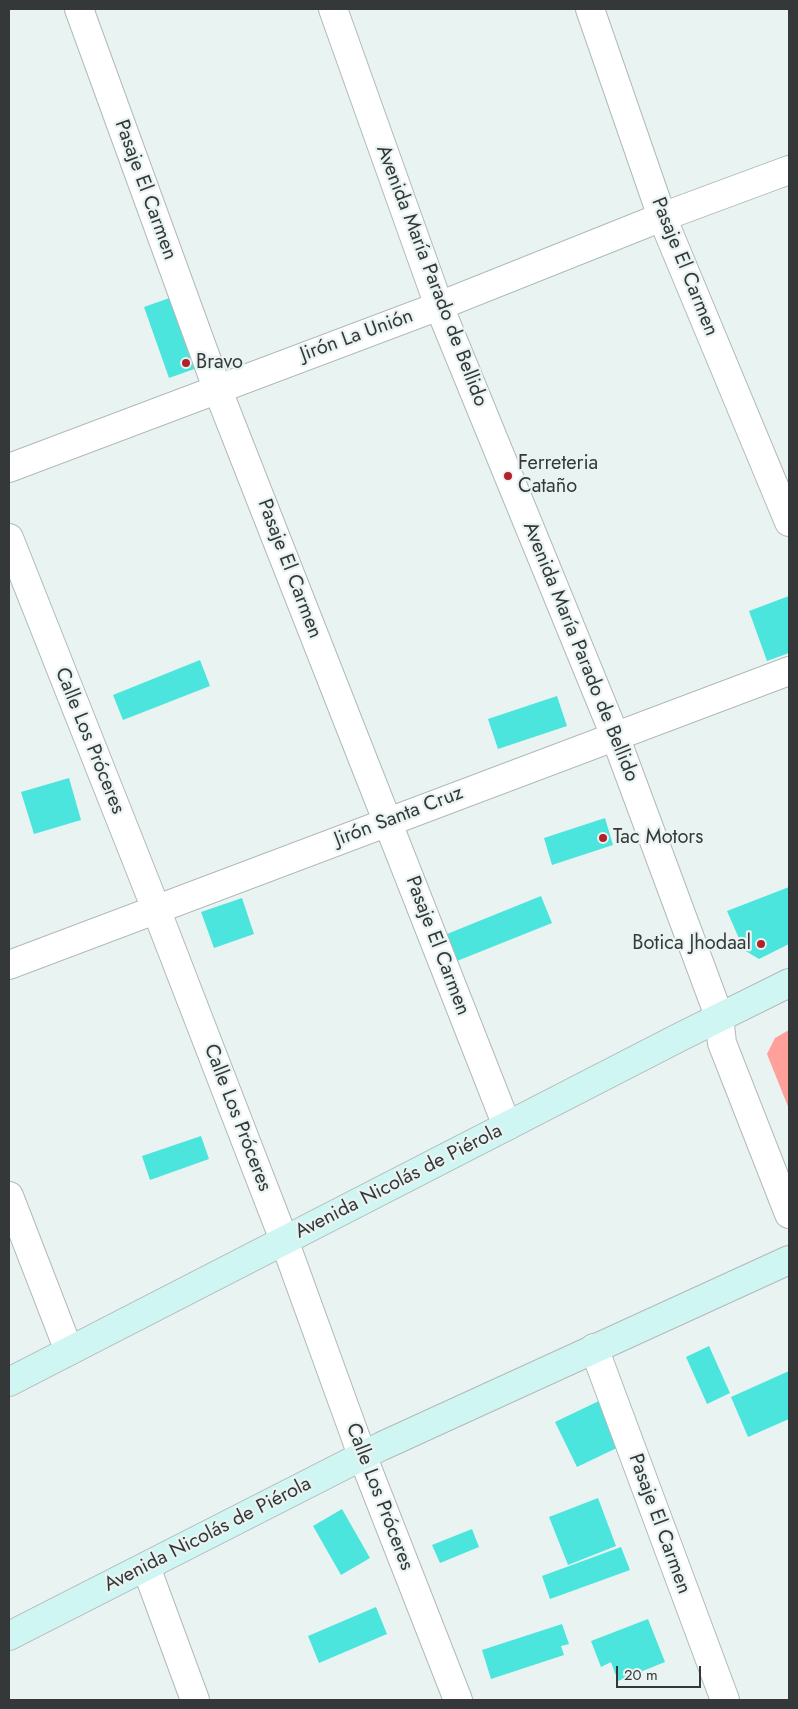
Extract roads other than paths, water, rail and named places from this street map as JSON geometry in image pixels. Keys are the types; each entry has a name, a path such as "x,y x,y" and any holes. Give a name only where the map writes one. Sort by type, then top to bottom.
{"main road":[{"name":"Avenida Nicolás de Piérola","path":"9,1382 789,982"},
{"name":"Avenida Nicolás de Piérola","path":"9,1636 362,1456 789,1260"}],"street":[{"name":"Pasaje El Carmen","path":"79,9 217,388 507,1126"},
{"name":"Avenida María Parado de Bellido","path":"333,9 439,306 616,736 720,1016 722,1043 789,1214"},
{"name":"Pasaje El Carmen","path":"590,9 662,217 789,522"},
{"name":"Jirón La Unión","path":"9,468 217,388 439,306 662,217 789,170"},
{"name":"Calle Los Próceres","path":"9,538 156,909 284,1240 362,1456 458,1700"},
{"name":"Jirón Santa Cruz","path":"9,965 789,671"},
{"name":"Avenida María Parado de Bellido","path":"720,1016 736,1036 789,1171"},
{"path":"9,1196 69,1351"},
{"name":"Pasaje El Carmen","path":"594,1348 725,1700"},
{"path":"146,1567 195,1700"}],"place":[{"name":"Bravo","path":"186,363"},
{"name":"Ferreteria Cataño","path":"508,476"},
{"name":"Tac Motors","path":"603,838"},
{"name":"Botica Jhodaal","path":"761,944"}]}
